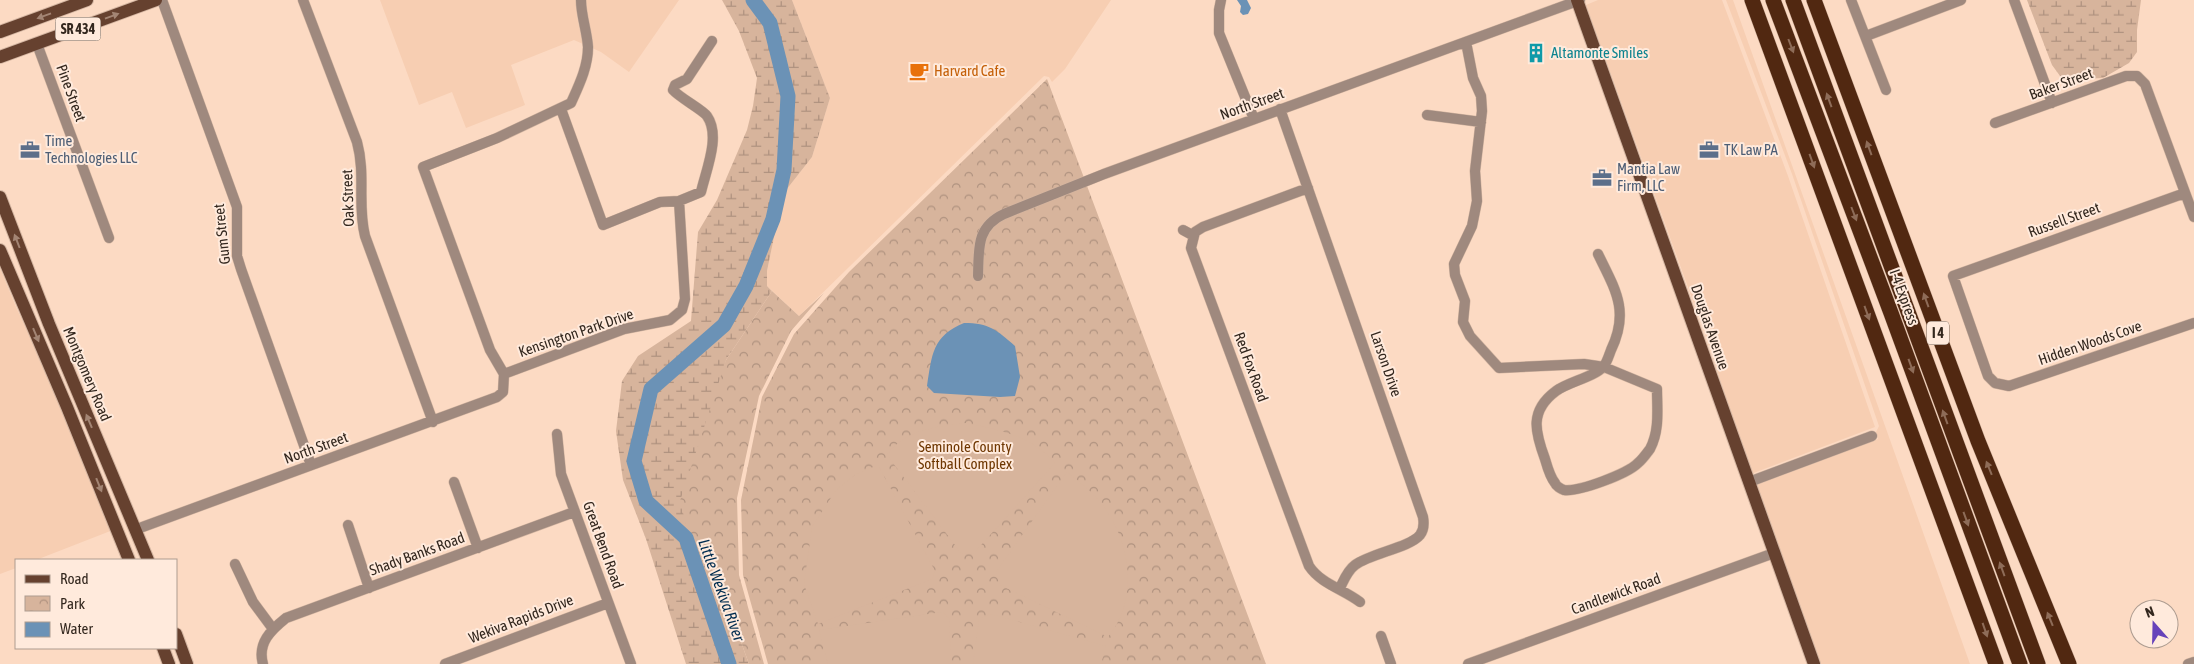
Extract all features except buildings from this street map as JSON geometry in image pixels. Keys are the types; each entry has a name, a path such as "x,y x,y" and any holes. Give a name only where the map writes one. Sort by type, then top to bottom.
{"highway":[{"path":"1752,0 1996,664"},
{"name":"I-4 Express","path":"1773,0 1892,312 2020,664"},
{"name":"I-4 Express","path":"1793,0 2038,664"},
{"name":"I 4","path":"1814,0 1978,441 2069,664"}],"main road":[{"name":"SR 434","path":"0,32 87,0"},
{"name":"SR 434","path":"0,57 156,0"},
{"name":"Douglas Avenue","path":"1578,0 1814,664"},
{"name":"Montgomery Road","path":"0,198 60,352 137,530 148,559"},
{"name":"Montgomery Road","path":"0,250 67,406 129,559"},
{"path":"178,639 187,664"},
{"path":"163,649 169,664"}],"street":[{"name":"Gum Street","path":"162,0 232,194 238,215 237,256 311,465"},
{"name":"Oak Street","path":"303,0 357,142 362,160 361,221 365,236 433,422"},
{"path":"504,374 490,350 423,167 497,138 571,103 587,64 588,47 582,17 581,0"},
{"path":"1221,0 1219,33 1254,119"},
{"name":"North Street","path":"978,276 981,238 992,220 1104,174 1578,0"},
{"path":"1851,0 1886,90"},
{"path":"1866,36 1961,0"},
{"path":"2014,0 2052,103"},
{"path":"561,109 603,225 660,202 678,201 701,192 714,135 707,115 682,99 673,90 675,86 687,79 712,41"},
{"path":"1466,42 1473,78 1481,96 1481,122 1475,171 1477,201 1472,226 1454,264 1455,275 1465,301 1463,322 1470,336 1499,368 1576,364 1604,367 1657,389 1657,428 1650,449 1638,464 1608,479 1573,489 1562,490 1555,484 1548,468 1536,435 1536,420 1542,406 1556,391 1604,367 1621,322 1621,307 1616,291 1598,254"},
{"name":"Pine Street","path":"37,44 109,238"},
{"name":"Baker Street","path":"1995,124 2126,76 2137,76 2145,84 2185,193"},
{"name":"Larson Drive","path":"1280,109 1424,526 1420,536 1412,541 1365,558 1353,566 1340,588"},
{"path":"1428,115 1481,122"},
{"path":"1183,230 1194,236 1203,227 1308,188"},
{"path":"2185,193 2194,217"},
{"name":"Russell Street","path":"1995,383 1988,376 1953,276 2185,193"},
{"name":"Kensington Park Drive","path":"502,392 504,374 624,330 670,320 678,314 685,299 678,201"},
{"name":"Red Fox Road","path":"1194,236 1191,248 1309,566 1315,575 1324,582 1340,588 1360,602"},
{"name":"Hidden Woods Cove","path":"1995,383 2009,386 2194,323"},
{"name":"North Street","path":"137,530 497,398 502,392"},
{"name":"Great Bend Road","path":"557,434 561,474 631,664"},
{"path":"1749,482 1872,436"},
{"path":"454,482 478,548"},
{"name":"Shady Banks Road","path":"273,629 286,618 574,512"},
{"path":"348,525 369,588"},
{"name":"Candlewick Road","path":"1468,664 1774,553"},
{"path":"235,564 253,602 273,629 265,638 262,649 263,664"},
{"name":"Wekiva Rapids Drive","path":"445,664 608,603"},
{"path":"1381,636 1391,664"},
{"path":"2188,664 2194,662"}],"shaded area":[{"path":"380,0 577,0 577,17 583,44 574,40 511,65 525,105 466,128 452,92 419,105"},
{"path":"585,0 679,0 629,72 601,52 592,48"},
{"path":"792,0 1111,0 1065,69 1052,82 1049,77 1044,76 799,316 767,286 767,271 783,194 812,157 830,98"},
{"path":"1598,0 1722,0 1788,176 1875,427 1751,474 1706,337 1586,5"},
{"path":"1726,0 1733,0 1970,664 1820,664 1755,485 1878,439 1876,432 1879,426 1792,174"},
{"path":"0,268 63,408 113,530 39,559 15,559 15,568 0,574"}],"green space":[{"path":"722,0 792,0 830,98 812,157 783,194 767,271 767,286 772,291 726,360 698,571 733,620 749,664 686,664 646,539 623,480 616,431 622,381 638,356 691,321 698,232 717,200 747,130 753,106 757,78 739,31"},
{"path":"2027,0 2141,0 2137,30 2137,52 2129,63 2103,78 2063,80 2052,65"},
{"name":"Seminole County Softball Complex","path":"1047,79 1266,664 768,664 743,575 741,500 762,397 794,334 849,272"},
{"path":"772,291 799,316 824,293 791,331 759,396 737,498 739,575 764,664 749,664 733,620 698,571 680,501 726,360"},
{"path":"966,423 991,428 1026,440 1036,446 1055,463 973,554 961,553 887,455 894,447 912,435 933,428"},
{"path":"878,465 935,571 932,579 818,624 804,584 812,527 836,490 856,474"},
{"path":"1067,472 1085,486 1101,503 1119,534 1124,551 1127,587 1124,605 1118,622 1108,637 1000,585 996,572"},
{"path":"942,612 949,618 951,664 828,664 819,630"},
{"path":"991,614 1106,646 1101,664 973,664 979,619"}],"water":[{"path":"1237,0 1247,0 1251,8 1248,14 1243,15 1240,12 1241,6"},
{"path":"964,323 980,324 992,328 1015,346 1020,377 1015,396 1000,397 934,393 927,386 935,348 945,334"}],"waterway":[{"name":"Little Wekiva River","path":"729,664 686,538 646,501 634,461 651,389 724,325 746,286 773,219 784,170 788,96 770,23 753,0"}],"place":[{"name":"Altamonte Smiles","path":"1536,53"},
{"name":"Harvard Cafe","path":"919,71"},
{"name":"Time Technologies LLC","path":"30,150"},
{"name":"TK Law PA","path":"1709,150"},
{"name":"Mantia Law Firm, LLC","path":"1602,178"}]}
